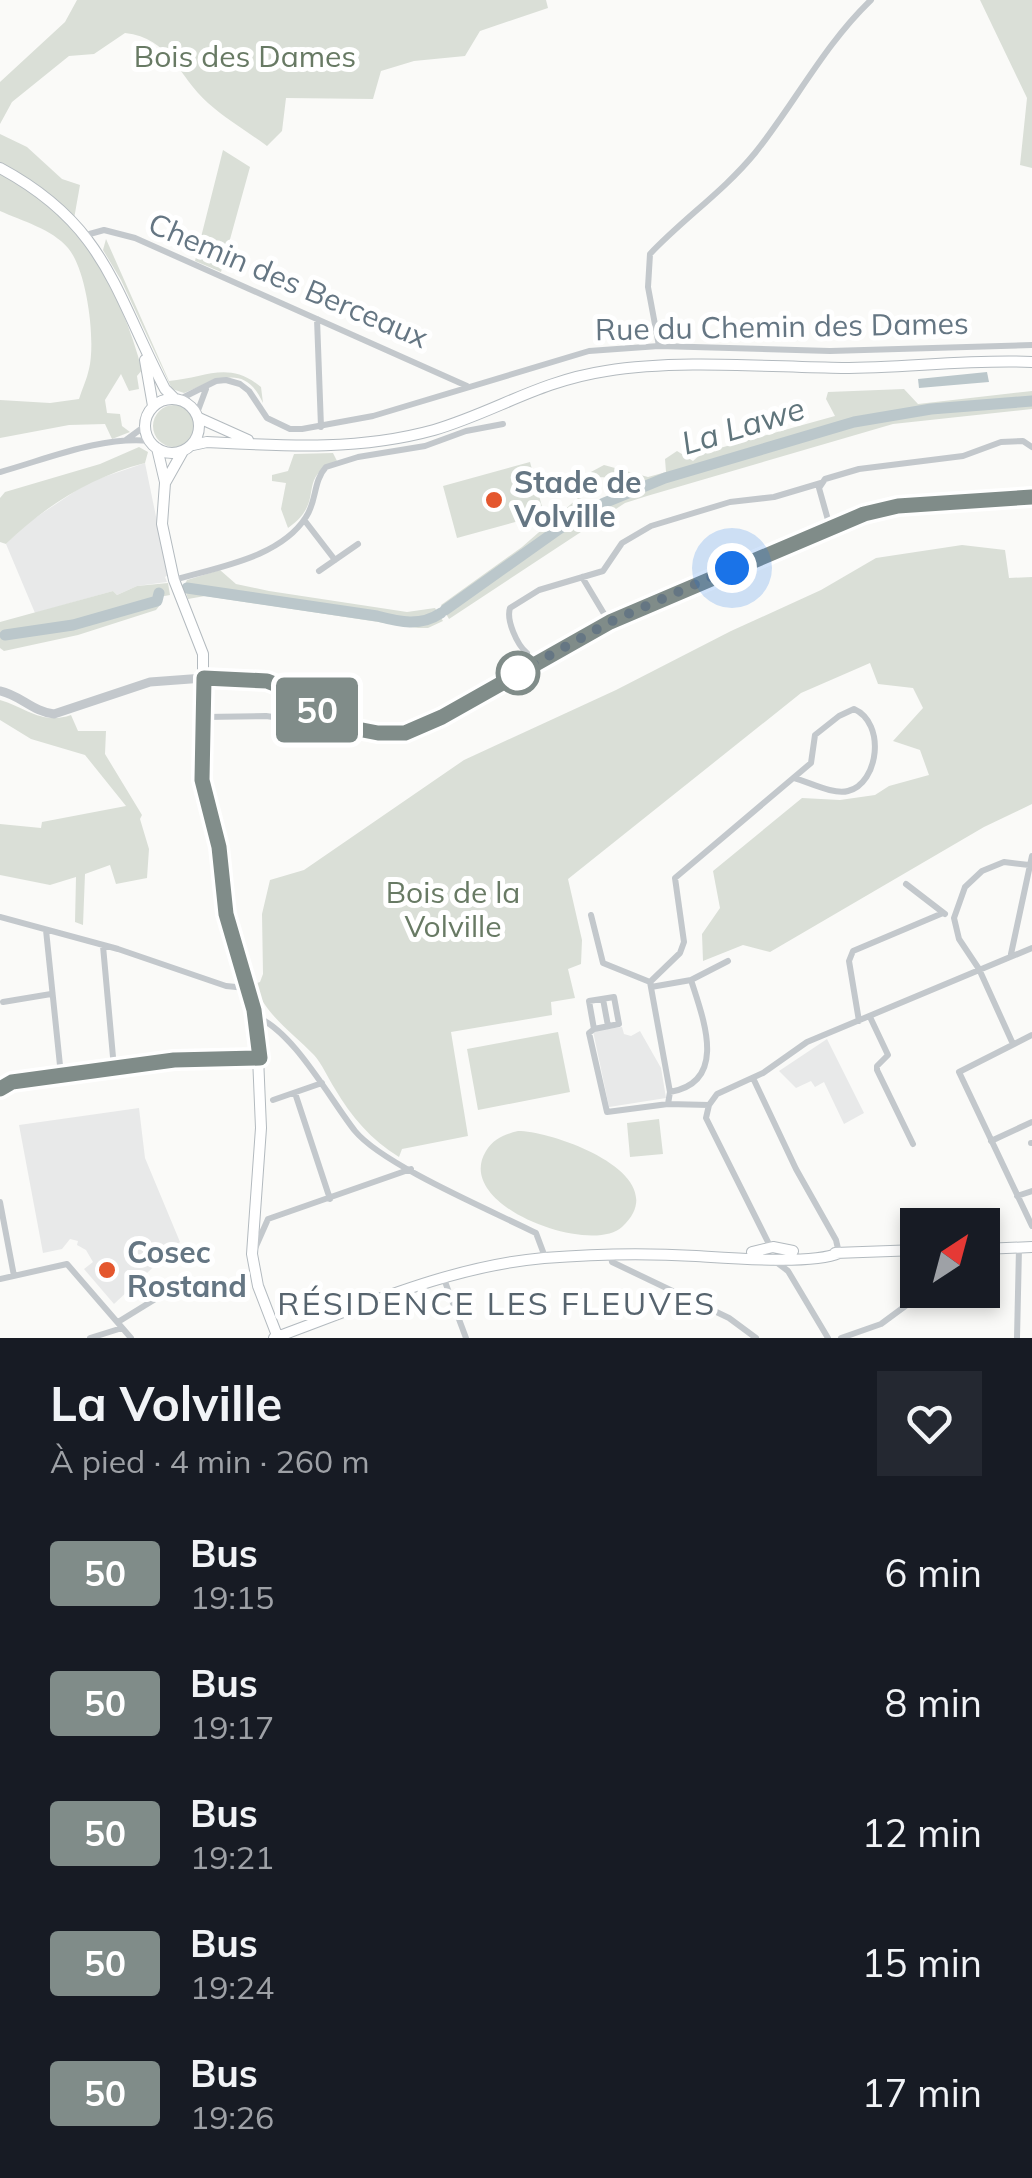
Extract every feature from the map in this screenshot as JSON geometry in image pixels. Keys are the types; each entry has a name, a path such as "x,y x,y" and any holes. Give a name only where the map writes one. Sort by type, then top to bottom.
{"main road":[{"path":"0,168 55,203 86,235 106,264 165,390 198,416 230,434 263,445"},
{"path":"144,349 153,406 145,426 165,483 162,524 174,580 203,654 202,780 219,847 226,914 254,1016 260,1058 261,1134 252,1254 258,1286 276,1338 444,1279 545,1258 900,1251"},
{"path":"153,445 169,453 207,442 320,448 401,437 454,423 552,383 634,367 847,368 1032,362"},
{"path":"153,406 163,400 178,399"},
{"path":"165,483 198,435 198,416"},
{"path":"1000,1248 1032,1246"},
{"path":"269,1314 289,1326 316,1322"}],"street":[{"path":"659,346 648,287 650,254 755,153 841,31 870,0"},
{"name":"Chemin des Berceaux","path":"86,235 104,230 135,238 468,386"},
{"path":"317,318 321,427"},
{"name":"Rue du Chemin des Dames","path":"178,399 226,380 240,384 257,399 268,418 294,430 373,416 590,351 659,346 830,352 1032,346"},
{"path":"198,416 206,388"},
{"path":"174,580 256,555 304,521 326,467 503,424"},
{"path":"0,472 125,440 145,426"},
{"path":"125,440 153,445"},
{"path":"527,653 521,648 508,615 510,608 539,590 606,568 622,543 651,526 730,502 774,497 859,469 962,456 1001,442 1023,441 1032,448"},
{"path":"820,483 830,527"},
{"path":"0,691 40,712 54,714 150,682 204,678 278,684 347,727 405,733 442,717 610,622 830,527 879,509 1032,497"},
{"path":"304,521 334,560"},
{"path":"319,572 358,544"},
{"path":"582,577 610,622"},
{"path":"651,984 680,953 684,942 675,878 794,778 814,758 812,741 816,735 838,716 854,709 867,714 873,724 874,744 863,785 844,793 794,778"},
{"path":"202,717 266,716 315,722 326,717"},
{"path":"1011,956 1032,856"},
{"path":"1013,1044 979,969 959,939 954,918 965,887 982,871 1004,862 1029,865"},
{"path":"906,884 954,918"},
{"path":"1020,904 1032,907"},
{"path":"859,1021 849,961 853,951 944,913"},
{"path":"591,915 603,963 651,984 691,980 728,960"},
{"path":"0,917 226,986 247,988"},
{"path":"46,930 61,1076"},
{"path":"103,946 114,1068"},
{"path":"828,1338 788,1271 773,1254 712,1133 706,1118 709,1105 718,1094 753,1078 807,1042 1032,948"},
{"path":"670,1092 688,1089 704,1070 708,1032 691,980"},
{"path":"651,984 670,1092 668,1104"},
{"path":"2,1002 51,994"},
{"path":"591,1031 619,1024 614,997 589,1001 591,1031 607,1112 668,1104 709,1105"},
{"path":"254,1016 270,1024 322,1083 359,1136 411,1169 536,1234 545,1258"},
{"path":"870,1017 888,1054 877,1070 913,1144"},
{"path":"1032,1034 962,1068 959,1076 1032,1226"},
{"path":"0,1089 12,1082 174,1060 260,1058"},
{"path":"753,1078 796,1169 836,1240 839,1254"},
{"path":"273,1100 322,1083"},
{"path":"295,1093 330,1199"},
{"path":"991,1141 1032,1122"},
{"path":"252,1254 268,1219 411,1169"},
{"path":"1017,1196 1032,1191"},
{"path":"0,1202 14,1276"},
{"path":"1017,1338 1019,1247"},
{"path":"611,1256 612,1262 729,1318 756,1338"},
{"path":"0,1279 67,1264 131,1338"},
{"path":"444,1279 466,1338"},
{"path":"90,1338 120,1325 170,1290"},
{"path":"841,1338 881,1324 903,1308"}],"shaded area":[{"path":"987,372 989,382 919,388 918,379"},
{"path":"145,463 167,582 137,586 117,595 113,591 35,613 6,544 29,522 89,482"},
{"path":"622,1027 624,1034 631,1036 640,1031 661,1068 666,1098 609,1107 593,1031"},
{"path":"827,1039 864,1113 844,1124 824,1082 815,1087 811,1081 796,1088 779,1071"},
{"path":"139,1108 145,1158 180,1242 114,1304 84,1269 93,1262 86,1250 77,1245 78,1241 70,1239 62,1249 43,1253 19,1125"}],"green space":[{"name":"Bois des Dames","path":"77,0 546,0 548,8 480,31 465,56 414,61 381,71 373,99 286,98 282,131 267,146 208,103 153,42 125,33 94,54 69,56 12,102 0,124 0,82 65,22"},
{"path":"980,0 1032,0 1032,168 1020,165 1027,98"},
{"path":"0,134 27,147 62,179 80,185 72,230 96,261 115,296 142,370 137,376 139,389 129,391 121,374 105,400 107,413 120,414 122,426 130,432 112,439 105,424 69,425 0,438 0,400 50,403 79,399 89,369 91,341 85,289 68,248 45,231 0,211"},
{"path":"223,150 250,167 221,272 195,261"},
{"path":"106,239 169,381 217,373 238,374 261,387 263,403 247,382 237,378 217,380 184,393 172,389 103,250"},
{"path":"904,389 918,404 1032,391 1032,409 893,424 625,503 449,619 441,605 522,547 578,498 603,500 625,488 609,478 590,479 589,473 604,465 648,477 666,472 665,459 677,451 693,461 702,453 835,416 826,399 828,392"},
{"path":"174,405 189,411 195,426 189,441 174,447 159,441 153,426 159,411"},
{"path":"139,447 148,452 145,463 88,484 53,505 6,544 0,542 0,498 5,492 100,464"},
{"path":"333,453 337,461 317,475 306,508 288,528 281,509 286,483 272,481 272,475 288,471 294,454"},
{"name":"Stade de Volville","path":"530,462 544,514 457,538 443,486"},
{"name":"Bois de la Volville","path":"962,545 1005,550 1009,578 1032,577 1032,804 984,827 770,952 743,945 703,961 702,934 720,908 713,871 802,798 840,800 875,795 889,786 929,775 920,750 893,741 923,708 913,688 878,684 870,663 801,693 568,879 582,940 581,964 568,969 575,998 551,1002 552,1015 451,1032 468,1136 402,1149 399,1157 371,1135 348,1109 317,1059 272,1014 254,984 260,982 263,974 262,914 270,880 304,870 464,760 821,590 876,558"},
{"path":"220,570 236,584 269,591 407,612 435,608 443,621 418,628 205,596 188,599 184,586 187,580"},
{"path":"168,583 170,595 159,597 156,610 78,635 4,651 0,648 0,622 113,591 117,595 137,586"},
{"path":"0,700 43,717 71,715 78,731 106,731 105,754 142,815 149,849 147,878 116,884 110,865 85,874 83,925 75,922 76,877 50,885 0,875 0,824 41,828 42,822 126,806 85,755 31,739 0,720"},
{"path":"558,1032 570,1092 478,1110 467,1049"},
{"path":"659,1119 663,1154 630,1157 627,1123"},
{"path":"518,1131 581,1148 623,1174 634,1190 635,1208 622,1227 606,1234 583,1235 556,1230 506,1207 489,1190 481,1171 492,1143"}],"waterway":[{"name":"La Lawe","path":"445,610 559,529 604,503 665,478 854,422 931,409 1032,401"},
{"name":"La Lawe","path":"187,588 402,621 418,622 441,613"},
{"name":"La Lawe","path":"5,635 73,625 157,601 159,593"}],"bus line":[{"name":"50","path":"0,1089 12,1082 174,1060 260,1058 254,1010 226,914 219,847 202,780 204,678 278,684 347,727 405,733 442,717 610,622 864,514 898,506 1032,497"}],"place":[{"name":"Stade de Volville","path":"494,500"},
{"name":"Cosec Rostand","path":"107,1270"}],"district":[{"name":"RÉSIDENCE LES FLEUVES","path":"497,1304"}],"route":[{"path":"518,673 610,622 732,568"}]}
